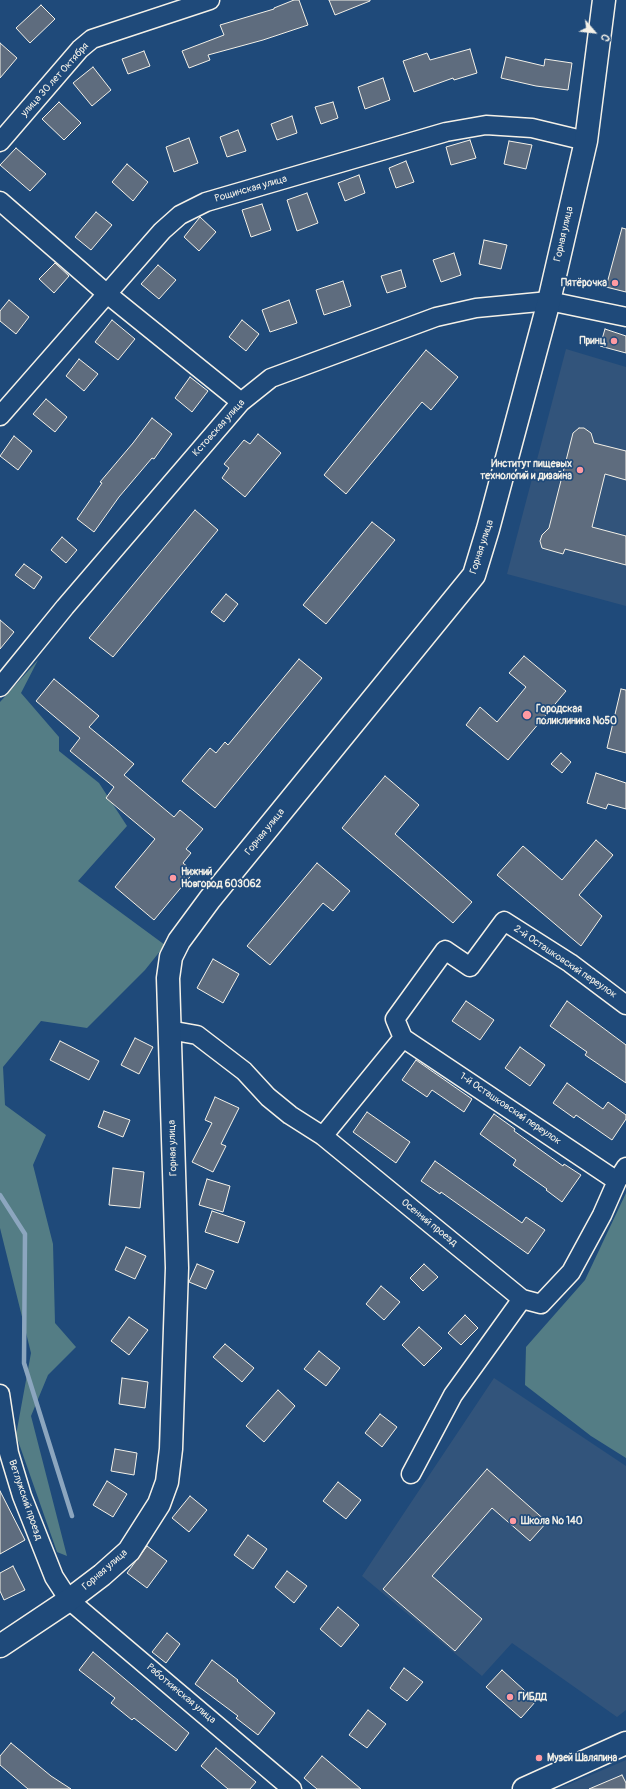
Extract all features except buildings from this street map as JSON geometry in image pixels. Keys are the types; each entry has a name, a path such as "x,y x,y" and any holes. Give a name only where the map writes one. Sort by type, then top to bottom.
{"main road":[{"name":"Горная улица","path":"0,1646 102,1576 129,1551 159,1504 167,1482 171,1449 177,1268 169,1030 168,978 171,957 179,941 219,888 474,576 490,522 549,301 586,141 604,0"},
{"path":"524,1789 626,1743"}],"street":[{"name":"улица 30 лет Октября","path":"0,142 80,49 92,39 210,0"},
{"name":"Рощинская улица","path":"0,416 106,293 162,231 180,215 206,202 446,132 486,125 532,128 586,141"},
{"path":"0,201 106,293 241,402"},
{"name":"Кстовская улица","path":"0,687 65,607 241,402 271,378 436,317 476,308 549,301 626,317"},
{"name":"2-й Осташковский переулок","path":"403,1038 395,1019 445,950 470,967 504,921 570,963 626,1005"},
{"name":"Осенний проезд","path":"169,1030 197,1035 244,1071 268,1097 290,1115 322,1136 522,1299"},
{"path":"322,1136 403,1038"},
{"name":"1-й Осташковский переулок","path":"403,1038 622,1174"},
{"path":"411,1474 452,1395 522,1299 541,1304 571,1272 622,1174"},
{"name":"Ветлужский проезд","path":"0,1394 9,1453 22,1496 54,1577 69,1600"},
{"name":"Работкинская улица","path":"69,1600 292,1789"}],"shaded area":[{"name":"Институт пищевых технологий и дизайна","path":"566,349 626,367 626,606 507,574"},
{"name":"Школа № 140","path":"494,1378 626,1466 626,1710 617,1717 512,1643 482,1676 362,1576"},
{"path":"626,1760 626,1789 558,1789"}],"green space":[{"path":"38,660 21,693 59,737 59,751 99,783 127,826 78,881 165,945 145,970 87,1028 41,1021 3,1067 5,1105 46,1135 33,1165 53,1244 55,1323 76,1347 48,1375 31,1416 67,1556 57,1552 16,1435 31,1353 0,1228 0,702"},
{"path":"626,1193 626,1458 591,1436 525,1385 526,1347 585,1280"}],"waterway":[{"path":"0,1195 25,1234 24,1363 72,1516"}],"place":[{"name":"Пятёрочка","path":"615,283"},
{"name":"Принц","path":"614,341"},
{"name":"Институт пищевых технологий и дизайна","path":"580,470"},
{"name":"Городская поликлиника №50","path":"527,715"},
{"name":"Нижний Новгород 603062","path":"173,878"},
{"name":"Школа № 140","path":"513,1521"},
{"name":"ГИБДД","path":"510,1697"},
{"name":"Музей Шаляпина","path":"539,1758"}]}
